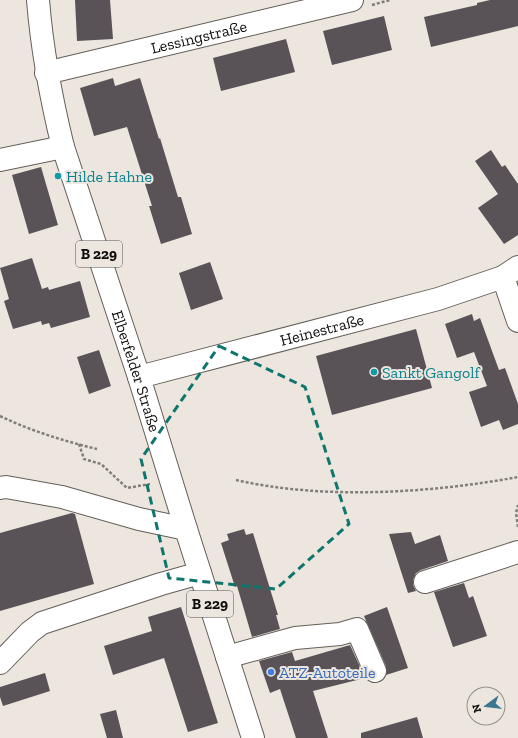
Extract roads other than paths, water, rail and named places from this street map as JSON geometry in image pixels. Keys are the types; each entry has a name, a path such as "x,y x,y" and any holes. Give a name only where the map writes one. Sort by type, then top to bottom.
{"main road":[{"name":"Elberfelder Straße","path":"38,0 46,73 63,147 139,377 253,738"},
{"name":"Lessingstraße","path":"46,73 352,0"},
{"path":"0,160 63,147"},
{"name":"Heinestraße","path":"139,377 438,299 510,272 518,321"},
{"path":"0,488 6,487 62,497 139,519 186,529"},
{"path":"425,582 518,552"},
{"path":"0,663 30,632 42,623 161,584 200,574"},
{"path":"227,657 295,638 340,634 357,629 375,671"}],"place":[{"name":"Hilde Hahne","path":"58,176"},
{"name":"Sankt Gangolf","path":"374,372"},
{"name":"ATZ-Autoteile","path":"271,672"}]}
